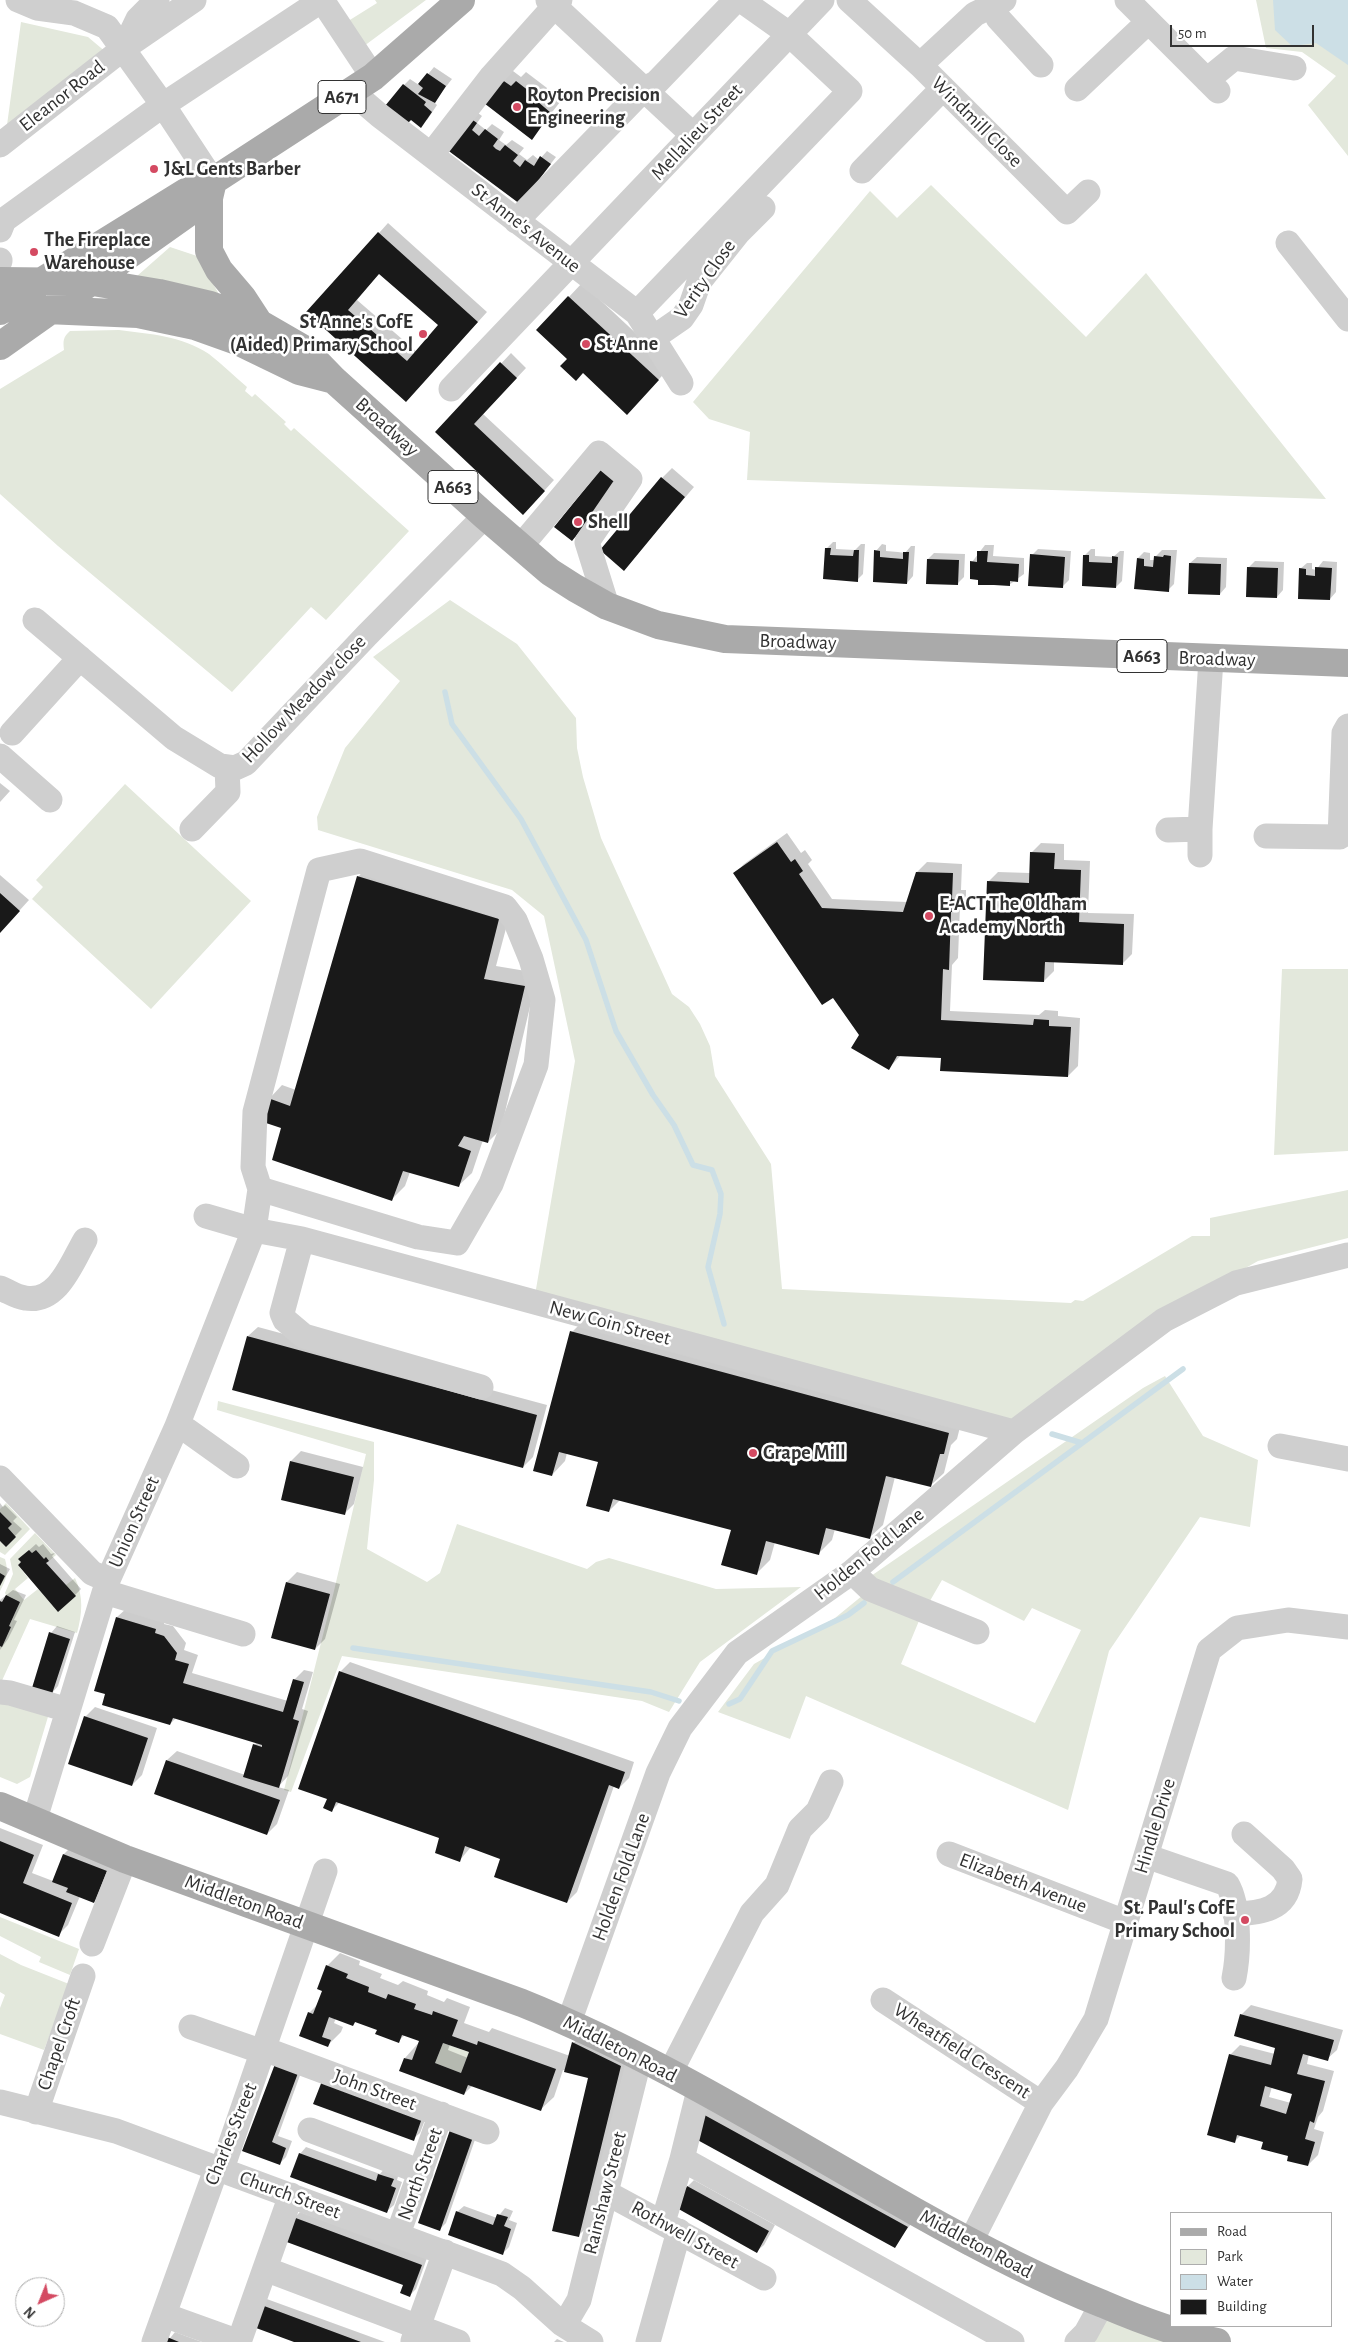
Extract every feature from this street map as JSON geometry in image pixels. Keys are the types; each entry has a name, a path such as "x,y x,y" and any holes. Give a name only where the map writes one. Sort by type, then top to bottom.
{"main road":[{"name":"A671","path":"0,346 93,282 211,190 362,84 461,0"},
{"name":"A671","path":"2,309 44,280 186,192 211,190"},
{"path":"211,190 209,251 219,270 242,297 259,323"},
{"name":"A663","path":"0,281 44,280"},
{"name":"Broadway","path":"44,280 93,282 159,293 210,305 259,323 304,349 334,380 550,572 607,606 658,625 725,639 1348,663"},
{"name":"A663","path":"2,309 55,309"},
{"name":"Broadway","path":"55,309 138,314 195,326 236,341 298,371 334,380"},
{"name":"Middleton Road","path":"0,1806 34,1822 124,1858 522,2003 569,2022 670,2074 970,2243 1038,2277 1102,2304 1193,2337 1217,2342"}],"street":[{"path":"18,0 37,8 74,13 107,27 124,48 163,105 211,190"},
{"name":"Eleanor Road","path":"124,48 138,19 157,0"},
{"name":"Eleanor Road","path":"0,144 124,48 194,0"},
{"name":"St Anne's Avenue","path":"163,105 322,0 362,84 431,155 637,313 682,383"},
{"path":"516,221 644,89 656,83 736,0"},
{"path":"637,313 850,91 789,34 741,0"},
{"name":"Mellalieu Street","path":"451,389 822,0"},
{"path":"849,0 920,65"},
{"path":"1127,0 1213,85 1234,58 1294,68"},
{"path":"431,155 492,76 554,2 693,135"},
{"path":"998,3 998,18 1041,65"},
{"name":"Windmill Close","path":"998,3 975,14 920,65 1067,212 1088,192"},
{"path":"1077,89 1148,22"},
{"path":"862,171 943,88"},
{"path":"0,230 4,220 163,105"},
{"name":"Verity Close","path":"653,338 682,318 691,305 699,282 738,233 775,195"},
{"path":"1288,244 1348,319"},
{"path":"521,546 599,452 630,479 587,542 607,606"},
{"name":"Hollow Meadow close","path":"35,620 174,738 220,766 235,768 246,763 367,634 485,516"},
{"path":"12,733 80,658"},
{"path":"1200,855 1211,659"},
{"path":"1266,836 1340,837 1345,810 1344,733 1348,726"},
{"path":"0,756 50,800"},
{"path":"192,829 228,792 227,767"},
{"path":"1168,830 1200,829"},
{"path":"360,861 505,907 516,920 531,959 543,1000 536,1065 491,1184 457,1243 418,1237 260,1189 253,1167 256,1112 320,870 360,861"},
{"name":"Union Street","path":"34,1822 105,1593 177,1426 254,1230 260,1189"},
{"name":"New Coin Street","path":"206,1216 254,1230 302,1239 1014,1432"},
{"path":"302,1239 282,1313 285,1320 304,1336 481,1387"},
{"path":"0,1288 27,1299 48,1295 56,1288 85,1240"},
{"name":"Holden Fold Lane","path":"569,2022 658,1773 680,1728 737,1653 852,1572 1014,1432 1164,1320 1236,1283 1348,1255"},
{"path":"177,1426 188,1431 237,1466"},
{"path":"1280,1446 1348,1459"},
{"path":"0,1478 92,1573 105,1593 241,1642"},
{"path":"852,1572 870,1589 977,1632"},
{"name":"Hindle Drive","path":"970,2243 1041,2103 1067,2068 1096,2019 1209,1650 1237,1628 1288,1620 1348,1627"},
{"path":"0,1692 10,1693 68,1710"},
{"path":"670,2074 752,1913 777,1885 800,1830 818,1812 831,1782"},
{"path":"1235,1914 1259,1913 1269,1910 1281,1902 1289,1888 1290,1879 1283,1869 1244,1834"},
{"name":"Elizabeth Avenue","path":"948,1854 1125,1922"},
{"path":"1146,1856 1227,1884 1233,1893 1235,1914 1238,1956 1234,1978"},
{"path":"92,1944 124,1858"},
{"name":"Charles Street","path":"154,2342 213,2178 225,2160 325,1871"},
{"name":"Chapel Croft","path":"36,2112 83,1976"},
{"name":"Wheatfield Crescent","path":"883,2000 1041,2103"},
{"name":"John Street","path":"191,2027 263,2050 487,2132"},
{"name":"Rainshaw Street","path":"562,2324 579,2300 637,2069 642,2059"},
{"path":"648,2342 671,2227 682,2159 699,2090"},
{"name":"Church Street","path":"0,2102 116,2131 502,2274 522,2288 562,2324 592,2342"},
{"name":"North Street","path":"398,2234 442,2114"},
{"path":"310,2130 421,2172"},
{"path":"682,2159 1012,2342"},
{"name":"Rothwell Street","path":"605,2192 764,2278"},
{"path":"164,2315 239,2342 291,2195"},
{"path":"415,2334 445,2252"},
{"path":"265,2269 415,2334 458,2342"},
{"path":"1077,2342 1086,2333 1102,2304"}],"green space":[{"path":"375,0 426,0 356,52 337,28 377,3"},
{"path":"1256,0 1348,0 1348,156 1308,105 1336,76 1302,52 1266,48"},
{"path":"21,22 88,37 107,53 7,125"},
{"path":"931,185 1086,337 1146,273 1326,499 747,480 750,432 709,419 693,402 870,191 897,218"},
{"path":"170,247 197,256 220,296 137,276"},
{"path":"119,330 177,340 188,343 209,354 247,387 245,391 252,397 255,394 286,422 284,424 291,431 294,428 409,531 326,620 311,607 232,692 58,546 0,494 0,389 64,350 64,339 70,331"},
{"path":"450,600 517,644 576,718 577,748 583,777 601,838 672,994 689,1007 700,1024 710,1046 715,1076 771,1164 782,1289 1071,1303 1075,1300 1083,1301 1192,1236 1210,1236 1210,1218 1348,1190 1348,1238 1258,1261 1224,1280 1013,1427 535,1295 575,1061 544,916 512,890 318,830 317,817 345,748 400,681 373,657"},
{"path":"125,784 251,901 151,1009 32,899 43,887 36,880"},
{"path":"1282,969 1348,969 1348,1151 1274,1155"},
{"path":"1165,1376 1203,1436 1258,1460 1250,1527 1200,1517 1109,1651 1068,1810 806,1696 790,1739 718,1712 754,1664 835,1618 868,1591 921,1616 901,1664 1035,1723 1081,1630 1032,1608 1024,1621 942,1580 927,1606 871,1576 1143,1388"},
{"path":"218,1401 374,1442 374,1480 367,1549 427,1582 440,1573 457,1524 587,1569 596,1562 609,1558 716,1589 801,1587 700,1662 669,1712 642,1701 342,1656 291,1792 284,1790 366,1454 217,1410"},
{"path":"6,1503 30,1529 5,1555 0,1552 0,1541 6,1547 16,1537 8,1528 12,1524 0,1512 0,1509"},
{"path":"35,1533 56,1555 49,1561 46,1558 44,1559 36,1550 32,1553 29,1550 19,1559 21,1562 18,1565 28,1578 15,1589 24,1600 38,1589 58,1611 66,1585 75,1578 81,1599 79,1626 77,1633 30,1619 0,1685 0,1646 2,1647 20,1602 5,1593 13,1574 10,1559"},
{"path":"0,1557 5,1559 7,1572 0,1591 0,1586 5,1576 0,1573"},
{"path":"0,1697 50,1710 30,1777 17,1784 0,1777"},
{"path":"0,1917 79,1949 70,1975 39,1962 41,1957 0,1936"},
{"path":"0,1954 21,1965 69,1984 44,2050 0,2034 0,2008 5,1995 0,1992"},
{"path":"443,2043 469,2052 461,2073 435,2063"},
{"path":"1103,2318 1172,2342 1089,2342"}],"water":[{"path":"1273,0 1348,0 1348,65 1316,43 1292,46 1275,30"}],"building":[{"path":"427,73 446,86 435,103 418,94 423,88 418,84"},
{"name":"Royton Precision Engineering","path":"498,77 511,86 516,81 538,98 537,101 551,113 532,140 480,100"},
{"path":"403,84 426,102 424,105 432,112 421,128 411,120 407,124 385,106"},
{"path":"467,116 477,123 472,130 479,136 485,129 498,139 493,146 496,149 500,151 505,145 518,155 513,161 520,167 525,160 534,166 540,156 551,164 520,204 442,146"},
{"path":"378,232 478,322 406,402 306,312","holes":["379,274 438,325 407,361 348,310"]},
{"name":"St Anne","path":"568,296 659,380 627,415 583,373 576,381 560,366 567,359 536,330"},
{"path":"500,362 517,378 474,424 545,491 523,515 435,432"},
{"path":"605,464 623,478 572,541 554,527"},
{"path":"661,477 685,497 624,571 600,550"},
{"path":"825,548 831,548 830,555 853,556 854,550 859,550 858,582 823,579"},
{"path":"874,550 880,551 880,557 903,559 903,552 909,552 907,584 873,582"},
{"path":"977,551 988,551 987,562 1019,564 1018,582 1010,581 1010,586 978,585 978,580 970,579 970,561 977,562"},
{"path":"1030,554 1065,557 1063,588 1028,586"},
{"path":"1083,555 1089,555 1089,562 1112,563 1112,556 1118,557 1116,588 1082,586"},
{"path":"1164,555 1171,556 1169,592 1134,589 1137,558 1144,559 1144,566 1153,567 1154,556 1163,557"},
{"path":"927,559 959,560 958,585 926,584"},
{"path":"1189,563 1221,564 1220,595 1188,594"},
{"path":"1247,567 1278,568 1277,598 1246,597"},
{"path":"1315,567 1332,568 1330,600 1298,599 1299,568 1306,569 1306,575 1315,576"},
{"path":"777,842 791,862 795,859 803,871 799,874 822,908 903,912 916,872 953,873 952,899 957,900 956,912 951,912 949,970 943,969 941,1020 1033,1025 1034,1019 1049,1020 1049,1026 1071,1027 1068,1077 940,1071 941,1058 897,1056 889,1070 851,1048 859,1035 833,998 822,1005 733,873"},
{"path":"1030,852 1055,853 1054,869 1081,870 1079,922 1124,924 1123,965 1045,962 1044,982 983,980 987,881 1029,883"},
{"path":"357,876 499,919 484,979 525,986 488,1143 464,1136 458,1146 471,1151 459,1187 403,1171 392,1201 272,1160 281,1128 260,1121 268,1098 290,1106"},
{"path":"0,893 20,911 0,933"},
{"name":"Grape Mill","path":"570,1331 949,1433 944,1454 940,1454 931,1487 886,1476 870,1539 826,1528 819,1555 766,1541 757,1575 721,1565 731,1530 613,1499 609,1512 586,1506 598,1462 559,1452 552,1476 533,1471"},
{"path":"247,1336 537,1415 523,1468 232,1390"},
{"path":"290,1461 354,1477 345,1515 281,1500"},
{"path":"0,1512 12,1524 8,1528 16,1537 6,1547 0,1541"},
{"path":"29,1550 32,1553 36,1550 44,1559 46,1557 49,1561 46,1563 76,1596 58,1612 18,1565 21,1562 18,1559"},
{"path":"0,1573 5,1576 0,1586"},
{"path":"286,1582 330,1594 315,1650 271,1638"},
{"path":"6,1595 20,1602 2,1647 0,1646 0,1601 2,1602"},
{"path":"116,1617 156,1629 155,1633 164,1636 177,1653 175,1660 189,1664 183,1683 283,1712 293,1679 304,1682 293,1719 299,1721 279,1788 243,1777 253,1744 262,1747 262,1745 173,1718 170,1725 102,1705 105,1694 94,1691"},
{"path":"49,1632 70,1639 52,1694 32,1688"},
{"path":"339,1671 625,1772 619,1789 609,1785 567,1903 494,1877 500,1859 465,1846 460,1862 435,1853 439,1838 336,1802 332,1812 323,1808 327,1799 298,1789"},
{"path":"84,1716 148,1738 132,1786 68,1764"},
{"path":"166,1760 280,1800 267,1835 154,1794"},
{"path":"0,1841 34,1855 23,1883 72,1903 59,1937 0,1913"},
{"path":"63,1854 107,1871 94,1903 66,1892 68,1888 52,1882"},
{"path":"326,1965 348,1974 346,1978 369,1987 368,1992 386,1999 388,1994 416,2004 414,2009 432,2015 433,2011 458,2020 452,2036 477,2045 478,2041 556,2069 541,2111 468,2085 464,2095 399,2071 404,2058 412,2060 419,2041 402,2035 399,2043 375,2034 377,2030 355,2022 353,2026 329,2017 322,2037 331,2040 328,2047 299,2036 308,2012 313,2014 322,1991 317,1989","holes":["443,2043 469,2052 461,2073 435,2063"]},
{"path":"1240,2014 1334,2040 1328,2061 1303,2054 1297,2074 1325,2081 1314,2123 1310,2121 1305,2139 1315,2142 1308,2166 1287,2161 1288,2156 1261,2149 1263,2142 1237,2135 1235,2143 1207,2135 1229,2054 1271,2065 1275,2048 1234,2036","holes":["1265,2086 1292,2094 1286,2114 1260,2106"]},
{"path":"572,2042 621,2066 579,2237 552,2231 588,2078 564,2072"},
{"path":"275,2064 298,2073 272,2142 286,2148 280,2165 242,2151"},
{"path":"322,2081 422,2118 414,2141 313,2104"},
{"path":"699,2112 908,2227 895,2248 692,2137"},
{"path":"450,2130 473,2137 440,2231 418,2223"},
{"path":"299,2153 376,2181 378,2174 394,2179 391,2186 396,2188 387,2213 290,2177"},
{"path":"687,2186 769,2231 757,2253 675,2207"},
{"path":"456,2211 493,2225 497,2214 508,2217 504,2226 511,2229 503,2255 448,2235"},
{"path":"293,2217 422,2265 410,2297 400,2293 403,2285 284,2241"},
{"path":"256,2303 361,2342 294,2342 248,2325"},
{"path":"167,2337 179,2342 166,2342"}],"waterway":[{"path":"445,692 452,724 521,819 586,940 616,1031 653,1095 674,1125 693,1165 712,1170 721,1194 720,1214 708,1267 724,1324"},
{"path":"893,1582 1183,1369"},
{"path":"1052,1434 1082,1443"},
{"path":"729,1704 740,1699 772,1651 848,1615 864,1603"},
{"path":"353,1648 651,1692 679,1701"}],"place":[{"name":"Royton Precision Engineering","path":"517,107"},
{"name":"J&L Gents Barber","path":"154,169"},
{"name":"The Fireplace Warehouse","path":"34,252"},
{"name":"St Anne's CofE (Aided) Primary School","path":"423,334"},
{"name":"St Anne","path":"586,344"},
{"name":"Shell","path":"578,522"},
{"name":"E-ACT The Oldham Academy North","path":"929,916"},
{"name":"Grape Mill","path":"753,1453"},
{"name":"St. Paul's CofE Primary School","path":"1245,1920"}]}
